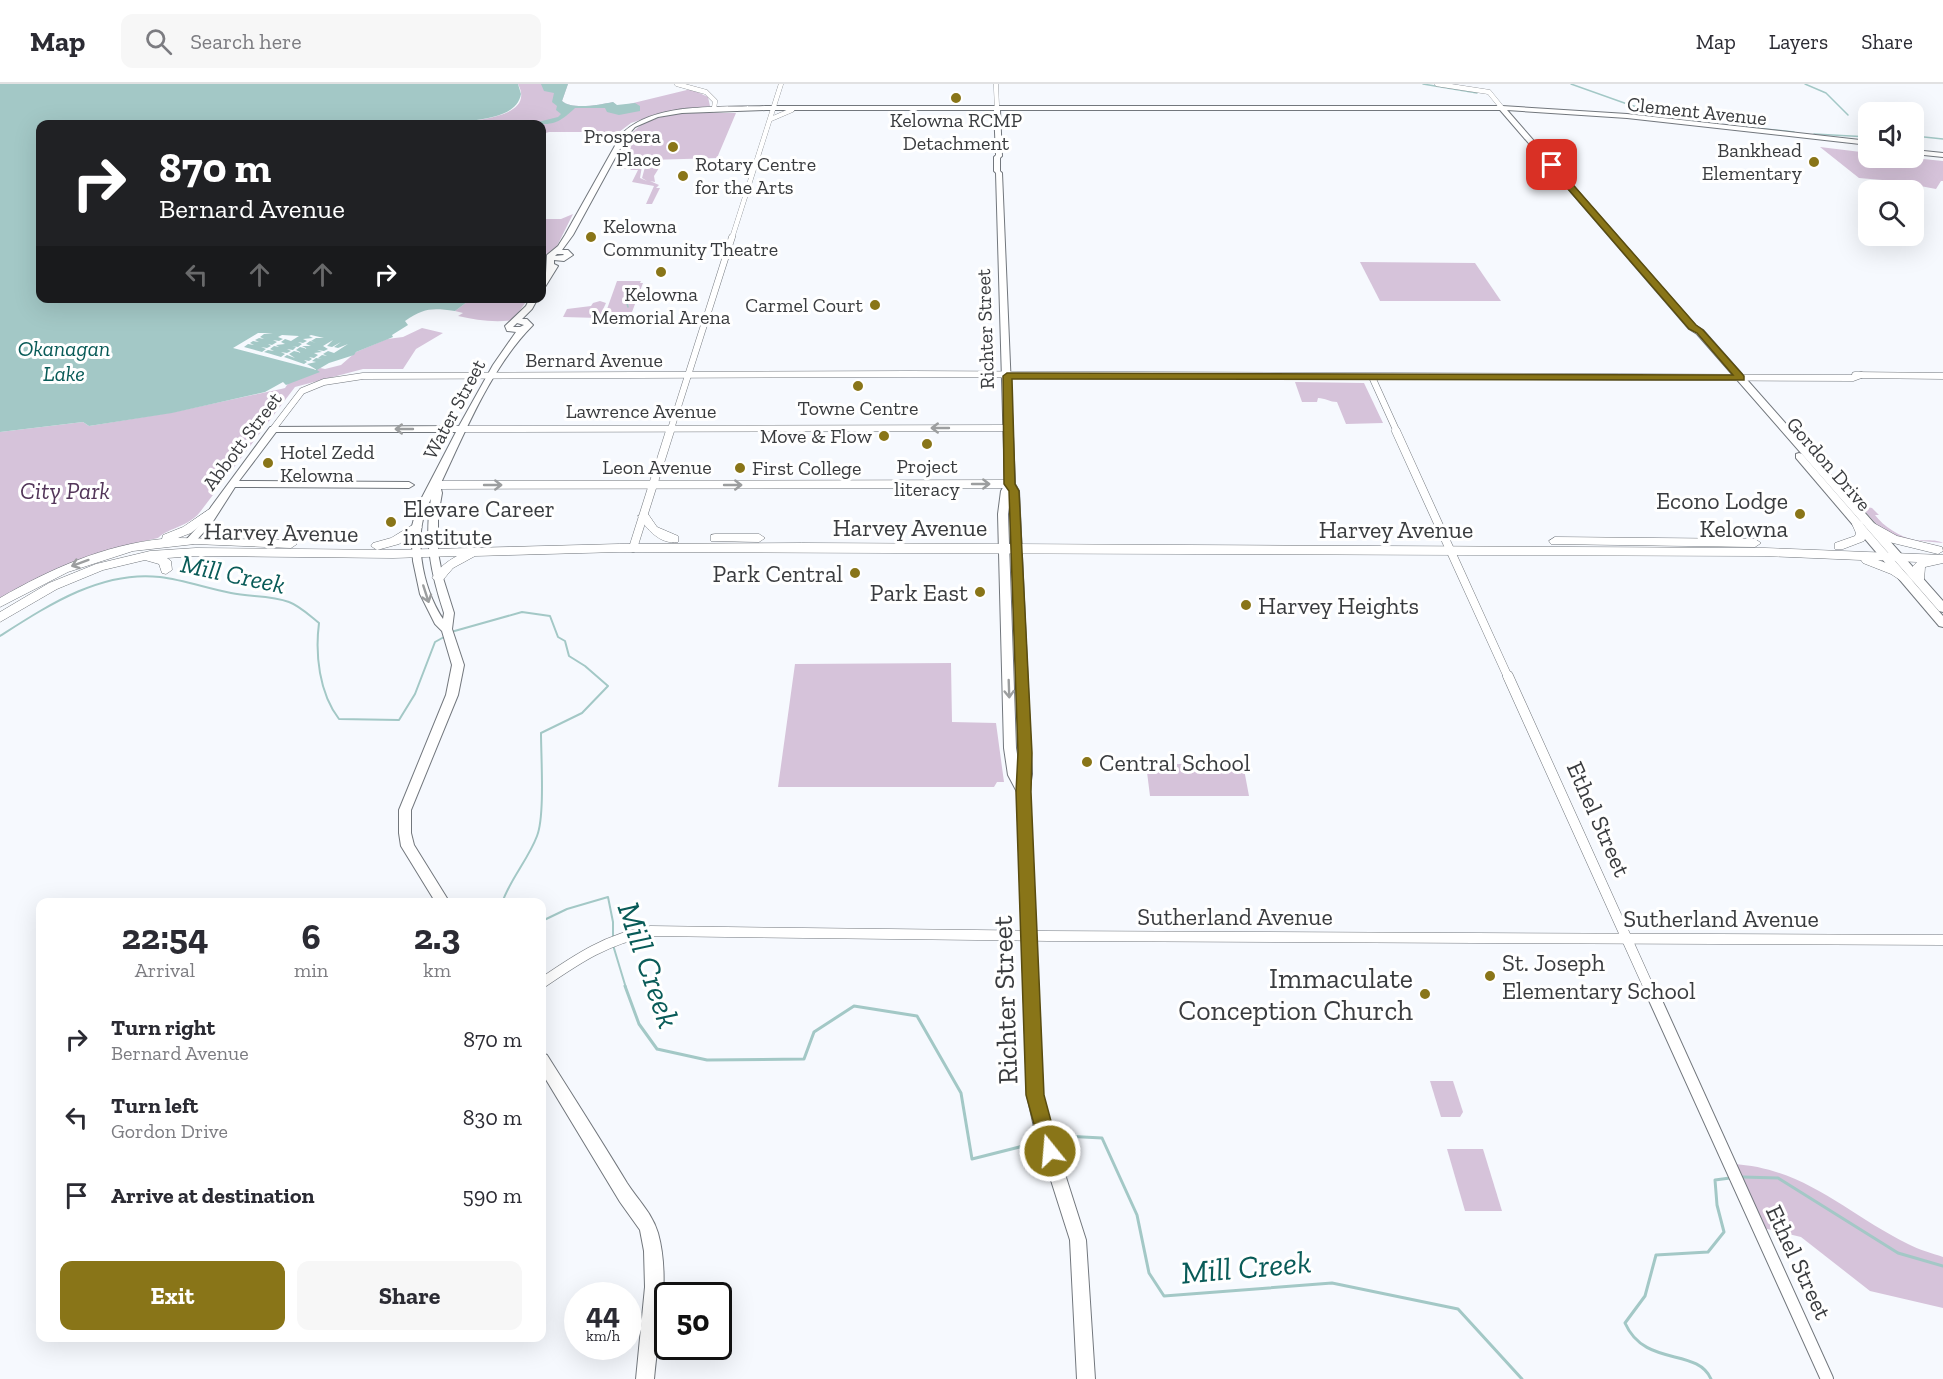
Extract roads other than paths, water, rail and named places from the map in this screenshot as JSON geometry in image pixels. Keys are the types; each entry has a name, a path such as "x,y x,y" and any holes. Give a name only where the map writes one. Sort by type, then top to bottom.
{"highway":[{"path":"137,552 187,530 214,509"},
{"path":"644,516 653,530 674,539"},
{"path":"1841,550 1860,538 1864,525 1893,539 1942,555"},
{"path":"377,546 395,541 416,527"},
{"name":"Harvey Avenue","path":"433,550 475,552 635,544 674,539 1010,544"},
{"path":"165,553 190,541"},
{"name":"Harvey Avenue","path":"0,603 71,566 190,541 377,546 417,550"},
{"name":"Harvey Avenue","path":"0,618 65,580 137,552 433,550 635,544 1010,544 1841,550 1942,555"},
{"path":"1841,550 1884,565 1912,580 1919,566 1942,555"},
{"path":"137,552 165,561 166,570 176,558 196,552"},
{"path":"438,578 449,565 475,552"}],"main road":[{"name":"Clement Avenue","path":"714,109 1431,108 1503,110 1628,116 1787,133 1858,143"},
{"name":"Clement Avenue","path":"1376,111 1431,108"},
{"path":"546,278 627,130 641,122 665,114 714,109"},
{"name":"Clement Avenue","path":"774,109 1503,110 1674,124 1858,144"},
{"name":"Richter Street","path":"997,109 999,156 997,160 1010,428 1010,484 1006,491 1002,514 1010,544 1010,748 1014,775 1023,792 1035,1095 1042,1128 1078,1239 1086,1379"},
{"name":"Gordon Drive","path":"1503,110 1692,327 1691,331 1734,375 1888,552 1912,580 1943,623"},
{"path":"1480,111 1515,123 1516,115 1522,112"},
{"path":"1674,124 1807,136"},
{"path":"1924,151 1943,153"},
{"name":"Water Street","path":"506,351 513,326 531,303"},
{"name":"Water Street","path":"449,634 438,623 428,601 421,578 416,527 426,495 435,485 506,351 524,326 529,307"},
{"path":"513,326 524,326"},
{"name":"Lawrence Avenue","path":"273,429 463,429"},
{"name":"Abbott Street","path":"190,541 208,521 214,509 273,429"},
{"name":"Leon Avenue","path":"232,484 435,485"},
{"name":"Water Street","path":"435,485 437,493 433,516 433,550 438,578 449,613 449,634 458,665 452,695 405,810 405,824 408,846 440,898"},
{"name":"Gordon Drive","path":"1912,580 1943,608"},
{"path":"546,1066 626,1196 642,1215 650,1235 653,1262 645,1379"}],"street":[{"path":"677,84 709,94 714,99 714,109"},
{"path":"635,544 781,84"},
{"name":"Richter Street","path":"996,84 997,109"},
{"name":"Gordon Drive","path":"1437,84 1489,92 1503,110"},
{"path":"771,118 792,110"},
{"name":"Bernard Avenue","path":"302,391 324,382 356,376 889,376 898,378 933,376 1656,377 1734,375 1853,378 1861,375 1943,375"},
{"name":"Ethel Street","path":"1372,377 1827,1379"},
{"name":"Abbott Street","path":"273,429 302,391"},
{"name":"Lawrence Avenue","path":"463,429 1010,428"},
{"name":"Leon Avenue","path":"435,485 1010,484"},
{"name":"Sutherland Avenue","path":"546,980 597,945 627,934 651,931 1029,936 1943,940"}],"water":[{"name":"Okanagan Lake","path":"0,84 518,84 521,94 517,103 510,110 479,120 36,120 36,303 466,303 455,311 434,309 423,311 405,321 408,325 392,335 393,337 356,352 354,355 329,363 317,370 320,372 286,385 283,382 265,392 172,413 89,426 83,422 0,432"},
{"path":"541,84 568,84 562,101 566,104 586,106 613,102 617,105 635,103 640,106 640,111 619,115 607,112 605,108 575,108 555,122 546,124 546,120 561,114 552,102 554,93 544,91"}],"waterway":[{"path":"1423,84 1477,93"},
{"path":"1571,84 1630,105 1696,122 1794,132"},
{"path":"1805,84 1826,93 1848,115"},
{"path":"1814,134 1858,136"},
{"path":"1924,137 1943,139"},
{"path":"626,300 628,307"},
{"name":"Mill Creek","path":"0,636 56,602 76,593 117,579 138,576 160,577 231,593 275,598 297,606 319,623 320,673 327,697 339,719 399,720 415,694 435,642 444,637"},
{"name":"Mill Creek","path":"451,632 522,612 550,616 558,637 565,641 569,656 585,666 608,686 582,713 541,733 542,801 539,827 533,845 504,898"},
{"name":"Mill Creek","path":"546,919 567,909 608,897 613,922 613,939"},
{"name":"Mill Creek","path":"613,945 626,988"},
{"name":"Mill Creek","path":"625,986 639,1024 657,1049 707,1060 804,1059 814,1032 854,1006 917,1016 961,1093 972,1159 1039,1142"},
{"name":"Mill Creek","path":"1053,1139 1064,1136 1102,1138 1137,1215 1149,1273 1164,1296 1332,1283 1458,1309 1522,1379"},
{"name":"Mill Creek","path":"1742,1177 1778,1178 1898,1253 1943,1266"},
{"name":"Mill Creek","path":"1711,1379 1704,1369 1694,1363 1645,1346 1634,1337 1625,1323 1645,1296 1656,1255 1708,1252 1724,1232 1717,1205 1715,1180 1730,1178"}],"place":[{"name":"Kelowna RCMP Detachment","path":"956,98"},
{"name":"Prospera Place","path":"673,147"},
{"name":"Bankhead Elementary","path":"1814,162"},
{"name":"Rotary Centre for the Arts","path":"683,176"},
{"name":"Kelowna Community Theatre","path":"591,237"},
{"name":"Kelowna Memorial Arena","path":"661,272"},
{"name":"Carmel Court","path":"875,305"},
{"name":"Towne Centre","path":"858,386"},
{"name":"Move & Flow","path":"884,436"},
{"name":"Project literacy","path":"927,444"},
{"name":"Hotel Zedd Kelowna","path":"268,463"},
{"name":"First College","path":"740,468"},
{"name":"Econo Lodge Kelowna","path":"1800,514"},
{"name":"Elevare Career institute","path":"391,522"},
{"name":"Park Central","path":"855,573"},
{"name":"Park East","path":"980,592"},
{"name":"Harvey Heights","path":"1246,605"},
{"name":"Central School","path":"1087,762"},
{"name":"St. Joseph Elementary School","path":"1490,976"},
{"name":"Immaculate Conception Church","path":"1425,994"}],"park label":[{"name":"City Park","path":"65,490"}]}
